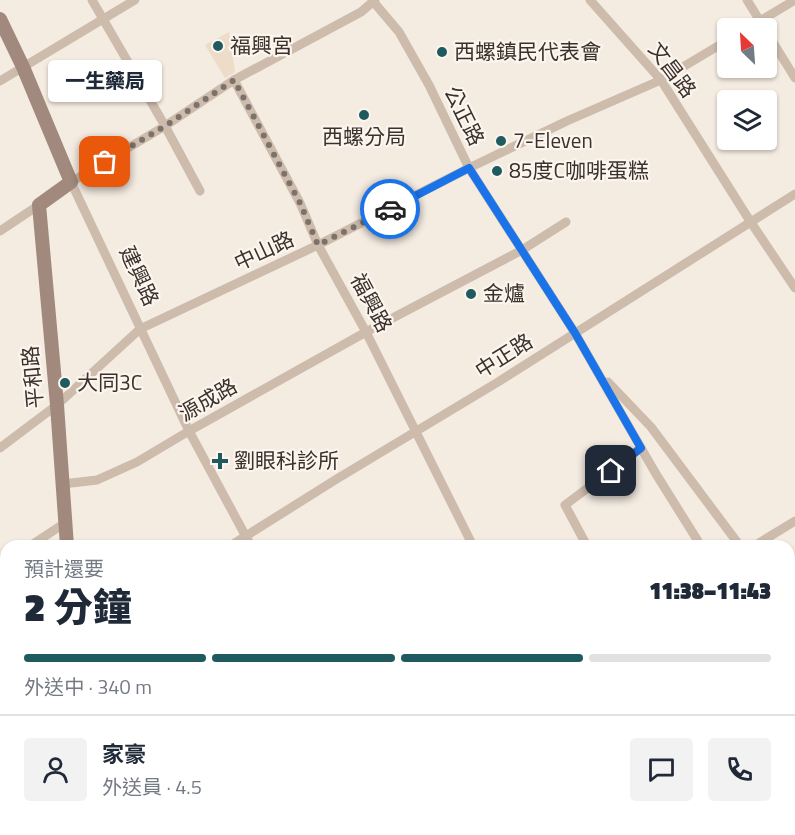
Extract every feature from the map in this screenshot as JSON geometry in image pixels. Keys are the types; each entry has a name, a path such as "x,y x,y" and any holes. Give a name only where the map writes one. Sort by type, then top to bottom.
{"main road":[{"name":"建興路","path":"0,19 23,67 71,182"},
{"path":"39,205 71,182"},
{"name":"平和路","path":"39,205 66,540"}],"street":[{"path":"92,0 200,191"},
{"path":"0,81 135,0"},
{"name":"文昌路","path":"590,0 660,80 795,288"},
{"path":"747,0 758,18"},
{"path":"774,18 795,0"},
{"path":"71,182 165,126 234,80 361,12 374,1"},
{"name":"公正路","path":"374,1 399,32 429,85 469,168 575,333 697,540"},
{"name":"中山路","path":"0,448 57,405 140,329 318,245 567,121 660,80 717,46"},
{"path":"777,48 795,78"},
{"name":"福興路","path":"234,80 300,203 318,245 366,332 470,540"},
{"name":"建興路","path":"71,182 189,431 248,540"},
{"name":"中正路","path":"239,540 416,432 795,194"},
{"path":"0,231 39,205"},
{"name":"源成路","path":"63,484 97,480 137,462 366,332 522,250 566,222"},
{"name":"公正路","path":"597,372 651,427 736,540"},
{"path":"584,540 565,505 641,448"},
{"path":"764,540 795,521"},
{"path":"39,540 65,523"}],"shaded area":[{"path":"229,32 235,72 225,78 205,45"}],"way so far":[{"path":"105,162 165,126 234,80 300,203 318,245 390,209"}],"place":[{"name":"福興宮","path":"218,46"},
{"name":"西螺鎮民代表會","path":"442,52"},
{"name":"西螺分局","path":"364,115"},
{"name":"7-Eleven","path":"501,141"},
{"name":"一生藥局","path":"105,162"},
{"name":"85度C咖啡蛋糕","path":"497,171"},
{"name":"金爐","path":"471,294"},
{"name":"大同3C","path":"65,383"},
{"name":"劉眼科診所","path":"220,461"}],"route":[{"path":"390,209 469,168 575,333 641,448 611,471"}]}
